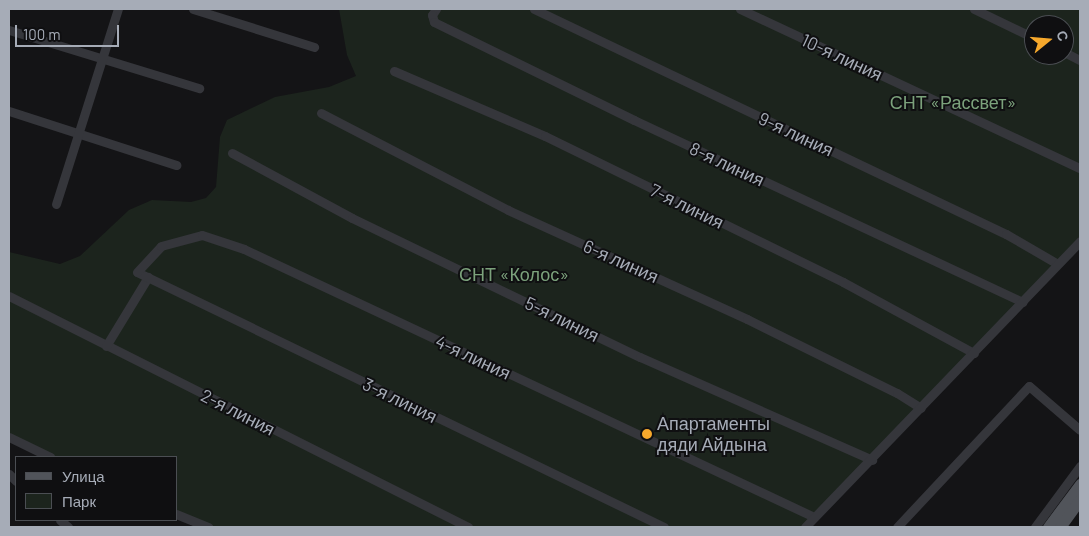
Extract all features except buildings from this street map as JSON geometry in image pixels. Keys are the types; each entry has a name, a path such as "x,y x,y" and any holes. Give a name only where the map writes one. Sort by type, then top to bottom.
{"main road":[{"path":"1048,527 1080,484"},
{"path":"1060,527 1080,499"}],"street":[{"path":"56,204 118,9"},
{"path":"193,9 314,47"},
{"name":"8-я линия","path":"436,9 432,15 434,22 634,120 1023,302"},
{"name":"9-я линия","path":"534,9 1006,234 1056,263"},
{"name":"10-я линия","path":"740,9 1080,168"},
{"path":"974,9 1024,33"},
{"path":"9,30 199,88"},
{"name":"7-я линия","path":"394,71 562,145 842,282 974,353"},
{"path":"9,111 176,165"},
{"name":"6-я линия","path":"321,113 508,210 747,319 897,393 921,408"},
{"name":"5-я линия","path":"232,153 352,218 640,357 872,460"},
{"name":"4-я линия","path":"137,272 161,246 202,235 244,249 814,517"},
{"path":"805,527 1023,302 1056,263 1080,241"},
{"name":"3-я линия","path":"137,272 664,527"},
{"path":"106,346 148,277"},
{"name":"2-я линия","path":"9,296 468,527"},
{"path":"897,527 1029,386 1080,430"},
{"path":"9,437 48,456"},
{"path":"1035,527 1080,466"},
{"path":"178,515 208,527"}],"green space":[{"name":"СНТ «Колос»","path":"339,9 1080,9 1080,236 965,360 801,527 206,527 178,515 178,456 43,456 9,441 9,252 60,264 80,256 129,210 152,200 191,202 206,198 216,187 220,137 227,120 275,97 329,87 356,76 347,55"}],"place":[{"name":"Апартаменты дяди Айдына","path":"647,434"}],"park label":[{"name":"СНТ «Рассвет»","path":"953,102"}]}
